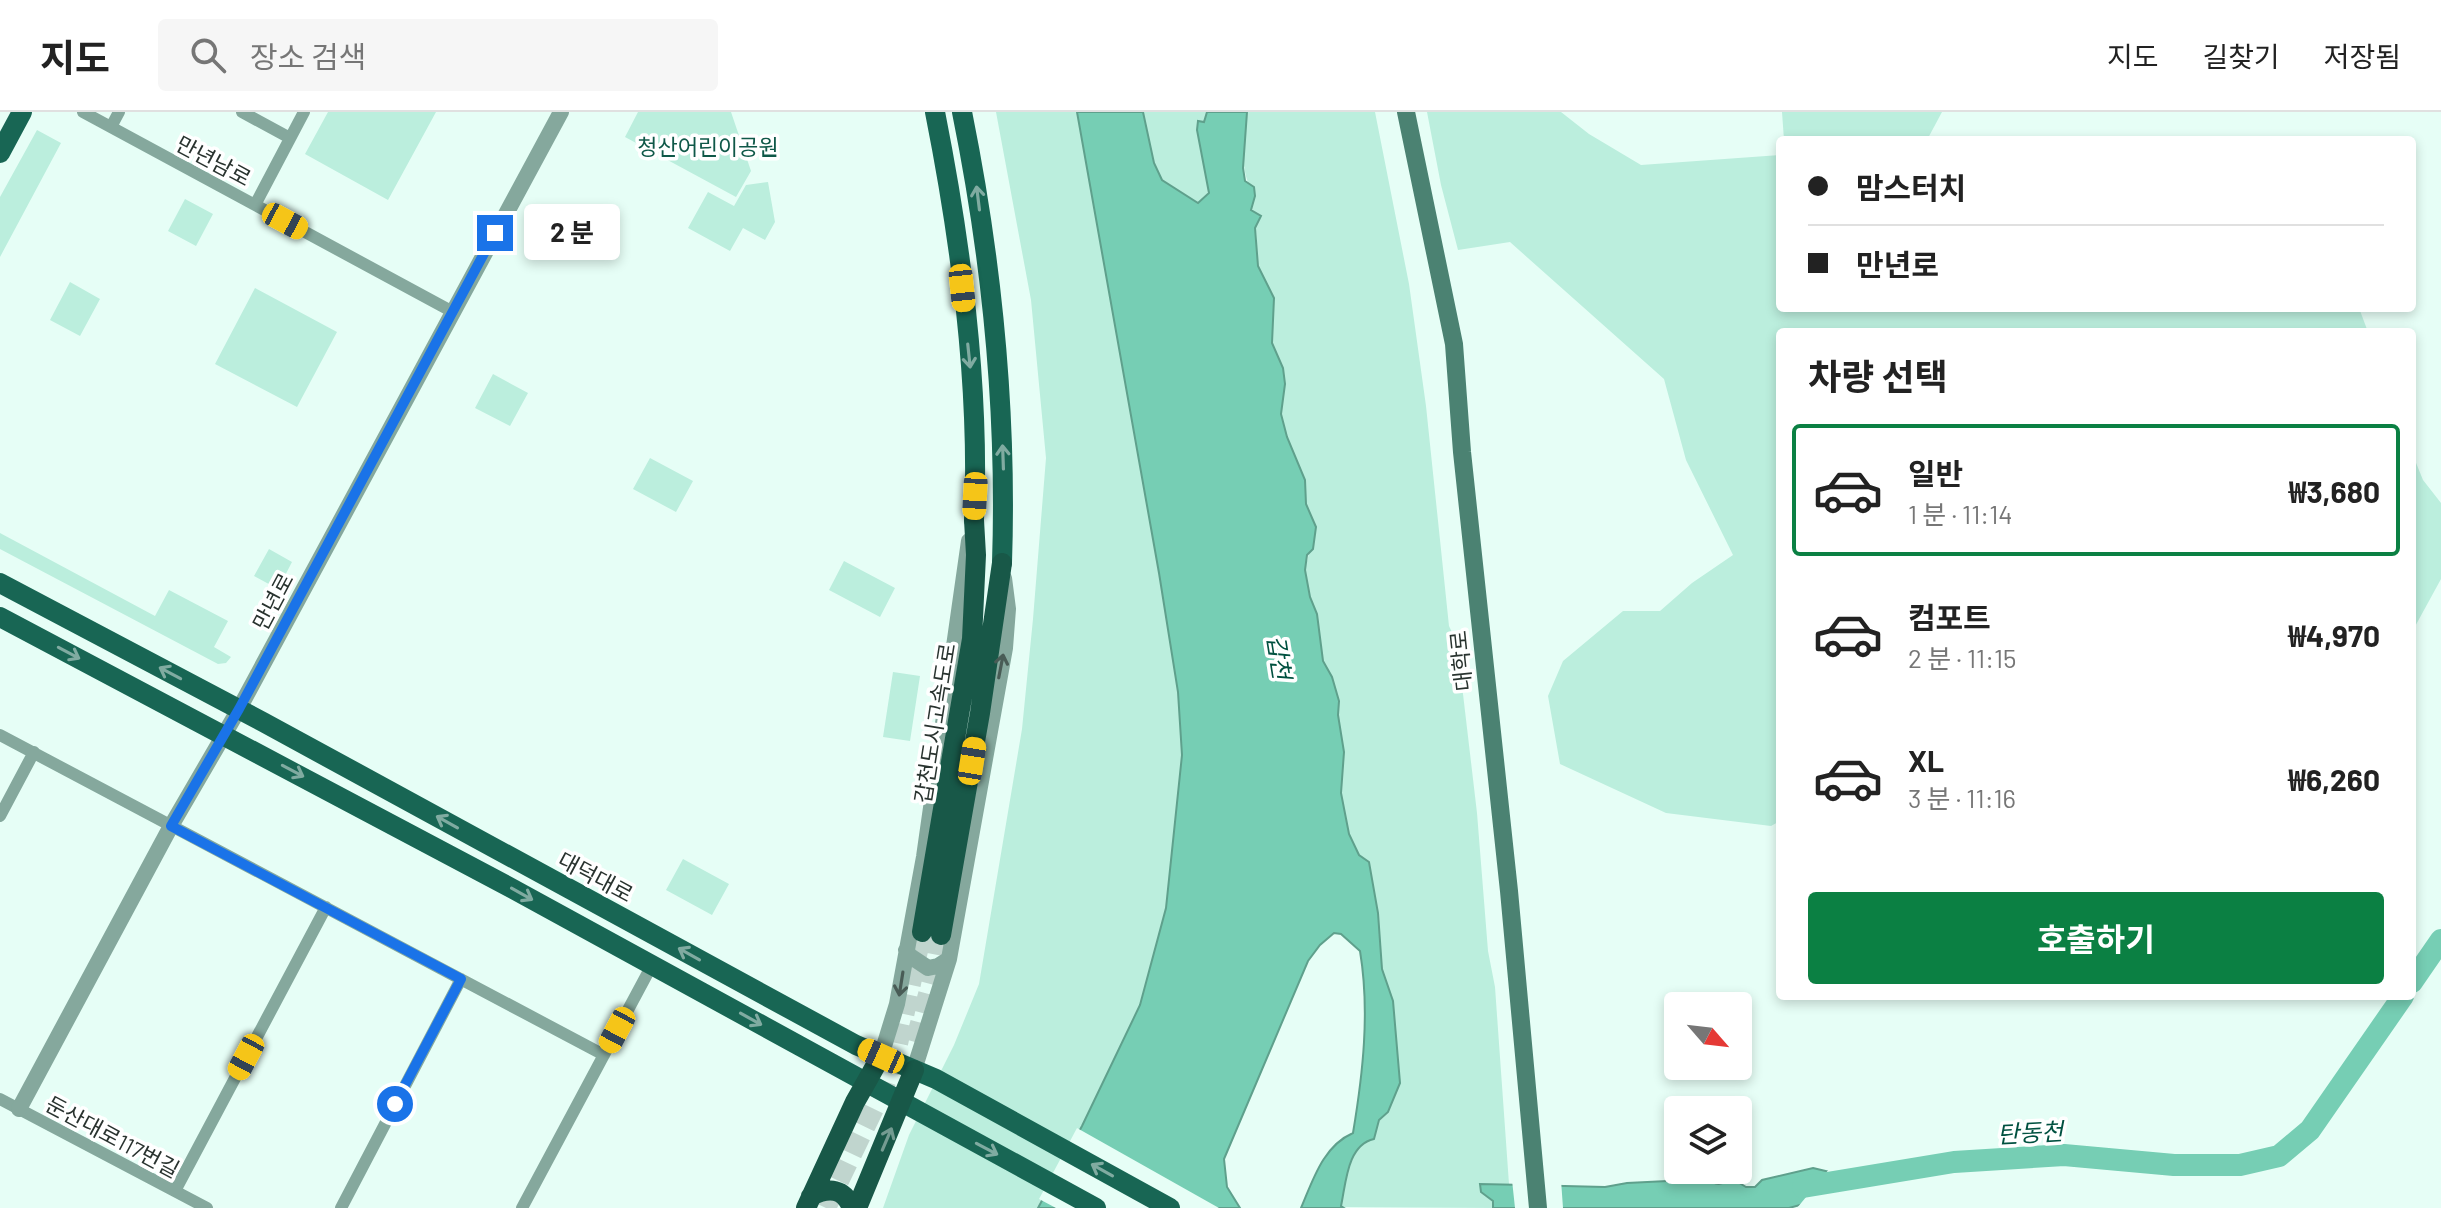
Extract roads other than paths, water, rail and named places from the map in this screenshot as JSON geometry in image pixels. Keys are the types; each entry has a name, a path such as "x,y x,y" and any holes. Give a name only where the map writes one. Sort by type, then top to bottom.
{"highway":[{"name":"갑천도시고속도로","path":"974,520 976,555 972,639 932,934 975,742 1002,563"},
{"path":"809,1202 855,1102 881,1056"},
{"path":"809,1202 824,1190 834,1190 846,1197 854,1208 910,1108 914,1070"}],"main road":[{"path":"0,153 22,112"},
{"path":"935,112 949,181 971,380 974,520"},
{"path":"962,112 975,177 1001,396 1002,563"},
{"name":"대학로","path":"1406,112 1454,344 1462,452 1509,891 1538,1208"},
{"name":"대덕대로","path":"0,583 881,1056 936,1079 1170,1208"},
{"path":"0,617 652,965 1096,1208"}],"street":[{"name":"만년남로","path":"83,112 453,312"},
{"path":"111,127 119,112"},
{"path":"242,112 290,138"},
{"path":"255,205 304,112"},
{"name":"만년로","path":"19,1109 453,312 555,114"},
{"path":"881,1056 895,1015 933,800 974,520"},
{"path":"914,1070 949,959 1005,648 1008,609 1002,563"},
{"path":"0,735 604,1055"},
{"path":"0,816 34,752"},
{"path":"175,1191 326,907"},
{"path":"906,950 928,968 949,959"},
{"path":"522,1208 652,965"},
{"path":"341,1208 461,979"},
{"name":"둔산대로117번길","path":"0,1099 207,1208"}],"water":[{"name":"갑천","path":"1077,112 1143,112 1154,163 1162,180 1198,203 1209,193 1198,121 1204,122 1207,112 1247,112 1243,168 1245,181 1254,187 1251,210 1261,216 1255,228 1258,266 1274,298 1272,343 1283,368 1285,384 1281,414 1305,480 1306,504 1316,527 1313,549 1307,555 1305,570 1317,614 1323,661 1332,677 1339,701 1344,752 1341,793 1349,834 1359,855 1369,862 1378,913 1382,969 1393,1001 1400,1083 1388,1112 1379,1120 1374,1139 1358,1149 1353,1157 1341,1206 1344,1208 1301,1208 1327,1155 1353,1133 1360,1088 1365,996 1360,951 1341,934 1334,933 1308,961 1224,1159 1227,1187 1240,1208 1038,1208 1082,1126 1140,1005 1166,908 1182,755 1178,692 1159,573"},
{"path":"1813,1168 1834,1173 1826,1198 1789,1208 1493,1208 1493,1201 1481,1192 1480,1184 1605,1187 1664,1181 1664,1184 1741,1184 1755,1187 1762,1180"}],"waterway":[{"name":"탄동천","path":"2416,976 2441,940"},
{"name":"탄동천","path":"1803,1187 1954,1162 2064,1155 2174,1165 2240,1165 2279,1156 2310,1130 2400,1000"}],"tunnel":[{"path":"826,1208 884,1088 898,1044 922,932"},
{"path":"915,1042 941,935"}],"park label":[{"name":"청산어린이공원","path":"708,146"}]}
